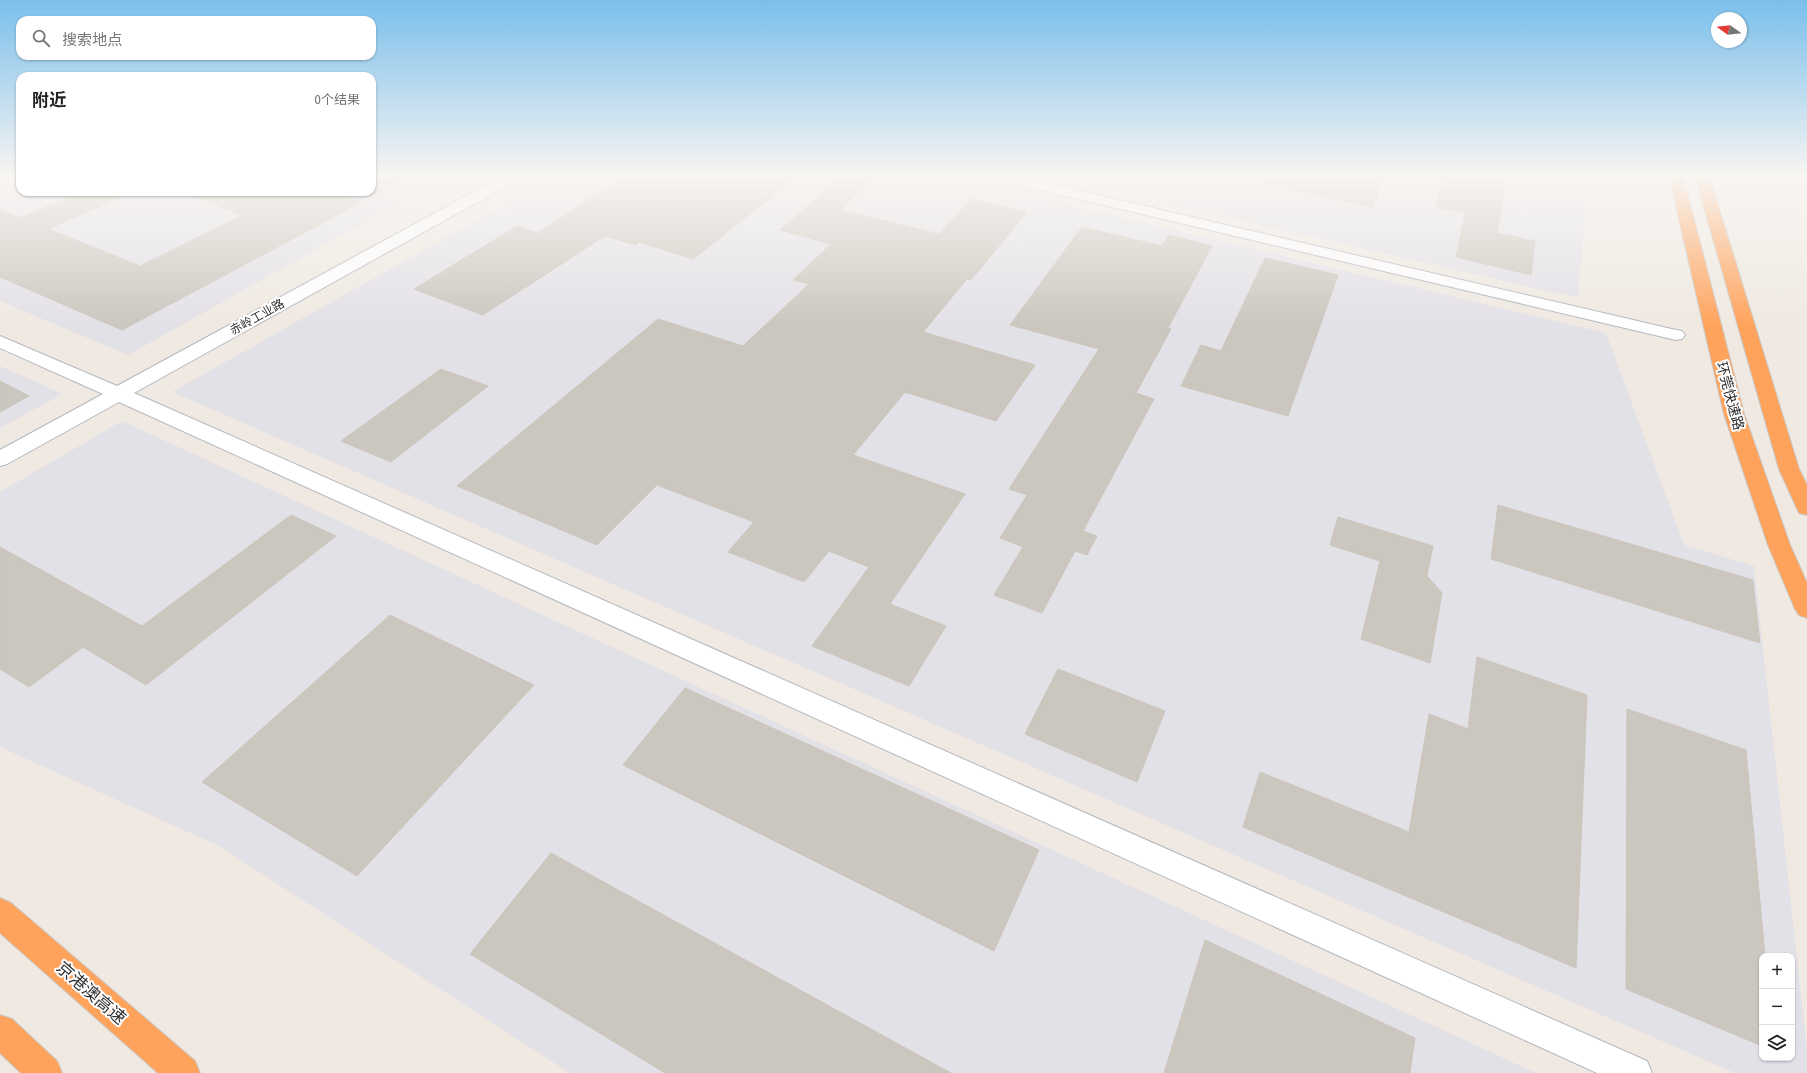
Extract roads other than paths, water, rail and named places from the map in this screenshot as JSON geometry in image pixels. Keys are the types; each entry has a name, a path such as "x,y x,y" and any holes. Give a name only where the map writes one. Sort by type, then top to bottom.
{"highway":[{"name":"环莞快速路","path":"1688,226 1734,414 1779,545 1807,609"},
{"path":"1717,226 1789,469 1807,508"},
{"name":"京港澳高速","path":"0,914 183,1073"},
{"path":"0,1031 45,1073"}],"street":[{"name":"赤岭工业路","path":"0,459 117,393 422,226"},
{"path":"1212,226 1676,335"},
{"path":"0,341 1636,1073"}]}
